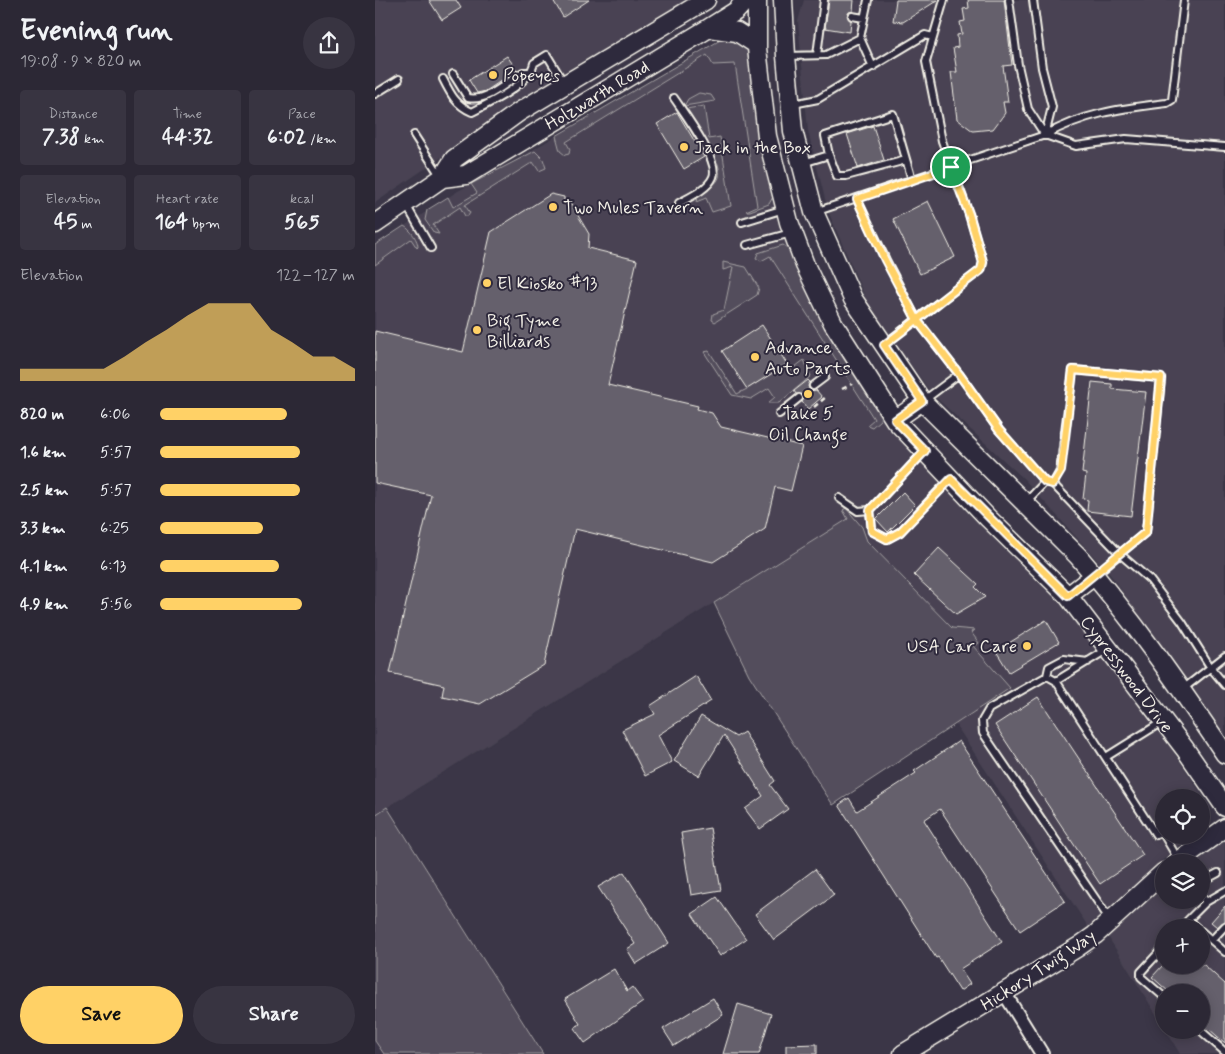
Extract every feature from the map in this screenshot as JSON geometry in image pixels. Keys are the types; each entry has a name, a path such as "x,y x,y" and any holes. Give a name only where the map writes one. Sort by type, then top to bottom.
{"main road":[{"name":"Holzwarth Road","path":"442,178 465,175 709,28 736,11 746,0"},
{"name":"Cypresswood Drive","path":"757,0 757,45 767,136 793,232 805,265 833,323 895,420 1068,596 1163,721 1225,807"},
{"name":"Cypresswood Drive","path":"783,0 793,131 814,212 853,298 922,401 1079,556 1095,575 1182,690 1225,754"},
{"name":"Holzwarth Road","path":"375,224 442,178 454,159 519,112 698,2"},
{"path":"709,28 737,32 757,45"},
{"path":"895,420 922,401"},
{"path":"1068,596 1095,575"},
{"path":"1190,854 1225,828"},
{"name":"Hickory Twig Way","path":"903,1054 1005,994 1078,947 1111,921 1155,880"}],"street":[{"path":"1005,994 1042,1054"}],"lane":[{"path":"817,55 825,13 824,0"},
{"path":"868,0 860,38 873,66"},
{"path":"884,345 981,270 983,262 969,214 942,141 926,62 944,0"},
{"path":"1009,0 1018,65 1029,109 1045,135 1076,146 1126,139 1225,147"},
{"path":"1033,0 1042,68 1052,107 1045,135"},
{"path":"814,212 1045,135 1070,122 1106,111 1167,103 1172,100 1184,0"},
{"path":"852,16 864,18"},
{"path":"791,104 819,99 925,35 933,37"},
{"path":"786,56 826,55 860,38"},
{"path":"443,80 454,101 462,108 472,112 492,102 521,83 533,68 534,63 547,55 565,84"},
{"path":"453,74 467,98 476,100 486,96 523,72 529,72"},
{"path":"375,94 399,78"},
{"path":"674,98 711,157 715,169 709,184 679,203"},
{"path":"906,160 846,176 837,176 829,155 825,136 893,114 912,180"},
{"path":"414,135 442,178"},
{"path":"801,163 829,155"},
{"path":"857,199 885,260 917,320 999,430 1045,482 1053,484 1120,554 1150,580 1182,622 1211,668 1225,685"},
{"path":"405,204 431,248"},
{"path":"742,222 785,208"},
{"path":"747,245 793,232"},
{"path":"1053,484 1061,471 1073,370 1161,378 1146,532 1095,575"},
{"path":"922,401 959,374"},
{"path":"813,386 825,377"},
{"path":"779,414 799,398"},
{"path":"839,498 858,511 870,510 925,451"},
{"path":"870,510 872,531 887,539 900,532 951,479"},
{"path":"1025,503 1045,482"},
{"path":"1056,681 1109,649"},
{"path":"1182,690 1225,656"},
{"path":"1088,662 1064,659 1049,667 1047,676 989,709 982,721 983,733 1111,921"},
{"path":"1047,676 1056,681 1156,835 1162,832 1174,854"},
{"path":"1106,757 1163,721"},
{"path":"1210,877 1218,873"},
{"path":"1210,900 1225,891"},
{"path":"1189,919 1199,909"},
{"path":"1225,926 1212,940 1225,952"},
{"path":"1155,957 1141,972 1141,977 1155,989"},
{"path":"1210,1038 1225,1052"}],"path":[{"path":"842,389 852,384"},
{"path":"814,407 826,397"}],"shaded area":[{"path":"375,0 689,0 535,93 375,203"},
{"path":"804,0 1225,0 1225,742 1113,578 1024,479 932,394 870,309 828,211 808,131 798,21"},
{"path":"730,37 746,43 750,52 774,195 769,204 746,211 757,206 735,64 713,65 707,55 566,142 570,149 569,154 565,155 560,151 556,136 722,39"},
{"path":"722,39 752,73 832,338 1078,619 1127,681 1198,789 1155,789 1155,844 1181,844 1170,854 1155,854 1155,868 1089,928 954,722 778,586 752,579 375,815 375,245 458,191 522,156"},
{"path":"699,93 711,95 715,101 684,106 688,99"},
{"path":"704,106 709,139 720,137 731,206 712,212 706,198 696,202 701,193 717,181 720,171 718,164 686,109"},
{"path":"535,151 543,159 546,168 539,171 533,162 465,205 470,213 468,216 465,216 460,207 433,225 439,234 434,233 425,220 427,210 448,197 453,207 477,193 471,184"},
{"path":"404,226 414,235 418,247 411,239 375,265 375,245"},
{"path":"783,245 792,251 881,412 880,420 872,427 867,425 874,419 770,256 761,261 756,258 758,253"},
{"path":"723,262 746,267 759,288 757,295 715,322 712,320 713,314 724,310 733,267 723,270"},
{"path":"709,351 737,394 787,364 791,370 804,360 811,376 779,403 768,403 775,397 769,388 751,399 732,395 704,352"},
{"path":"846,508 862,527 867,541 952,628 975,630 971,632 979,643 973,646 1010,688 833,805 749,675 714,603 848,519 843,510"},
{"path":"387,807 543,1054 384,1054 375,1041 375,815"},
{"path":"1225,841 1225,1054 1180,1054 1171,1039 1210,1039 1210,984 1155,984 1155,1012 1107,935 1155,890 1155,909 1210,909 1210,854 1204,854"}],"building":[{"path":"429,0 456,0 461,8 442,20"},
{"path":"553,0 589,0 563,17"},
{"path":"829,0 854,0 853,11 849,12 847,16 851,21 850,32 825,28"},
{"path":"896,0 938,0 903,22 893,21"},
{"path":"968,0 1004,0 1012,65 1003,66 1008,102 1003,102 1005,113 993,129 973,131 957,119 951,72 957,72 953,48 958,47 957,35 962,34 960,22 965,21 963,9 969,8"},
{"name":"Popeyes","path":"507,56 517,70 486,91 477,93 469,80"},
{"name":"Jack in the Box","path":"677,112 704,157 684,169 657,124"},
{"path":"873,126 884,160 858,168 847,134"},
{"path":"551,194 564,197 564,200 570,202 589,234 588,248 637,260 608,385 698,406 697,409 712,413 721,427 802,446 791,491 775,487 765,529 713,562 575,529 544,665 480,704 442,696 444,685 390,673 431,495 375,483 375,331 463,352 491,232"},
{"path":"928,201 955,257 920,274 893,219"},
{"name":"Advance Auto Parts","path":"762,325 787,364 747,389 722,351"},
{"name":"Take 5 Oil Change","path":"808,380 810,382 809,389 816,390 822,397 808,409 802,402 803,395 796,394 794,391"},
{"path":"1092,382 1112,384 1112,389 1146,392 1131,516 1087,511 1088,500 1083,499 1086,474 1082,473"},
{"path":"903,492 915,505 888,532 876,519"},
{"path":"939,548 978,584 975,587 985,597 956,614 914,575"},
{"name":"USA Car Care","path":"1046,620 1059,642 1009,672 996,651"},
{"path":"696,676 711,701 658,735 672,762 645,776 622,730 655,714 650,706"},
{"path":"1038,697 1143,855 1100,884 995,725"},
{"path":"701,716 736,737 744,732 775,781 770,785 788,809 760,829 745,809 763,796 724,735 699,776 674,761"},
{"path":"959,741 1065,901 1020,931 940,809 924,820 1002,942 960,969 970,984 960,991 938,957 936,958 839,805 849,798 857,811 916,773 914,771"},
{"path":"710,828 721,890 691,895 681,833"},
{"path":"815,869 834,895 774,940 755,914"},
{"path":"624,872 669,943 636,964 627,949 635,944 598,887"},
{"path":"717,897 746,939 720,956 692,914"},
{"path":"1225,906 1225,921 1217,927 1211,922"},
{"path":"614,969 627,991 632,987 643,1002 585,1043 574,1028 580,1024 565,999"},
{"path":"1210,970 1225,984 1225,1043 1210,1030 1210,984 1160,984 1152,977 1155,974 1210,974"},
{"path":"713,998 723,1015 674,1046 663,1029"},
{"path":"738,1004 771,1014 759,1054 723,1054"},
{"path":"817,1044 817,1054 786,1054 786,1045"}],"place":[{"name":"Popeyes","path":"493,75"},
{"name":"Jack in the Box","path":"684,147"},
{"name":"Two Mules Tavern","path":"553,207"},
{"name":"El Kiosko #13","path":"487,283"},
{"name":"Big Tyme Billiards","path":"477,330"},
{"name":"Advance Auto Parts","path":"755,357"},
{"name":"Take 5 Oil Change","path":"808,394"},
{"name":"USA Car Care","path":"1027,646"}],"route":[{"path":"951,167 857,199 885,260 917,320 999,430 1045,482 1053,484 1061,471 1073,370 1161,378 1146,532 1068,596 951,479 900,532 887,539 872,531 870,510 925,451 895,420 922,401 884,345 917,320 981,270 983,262 969,214 951,167"}]}
